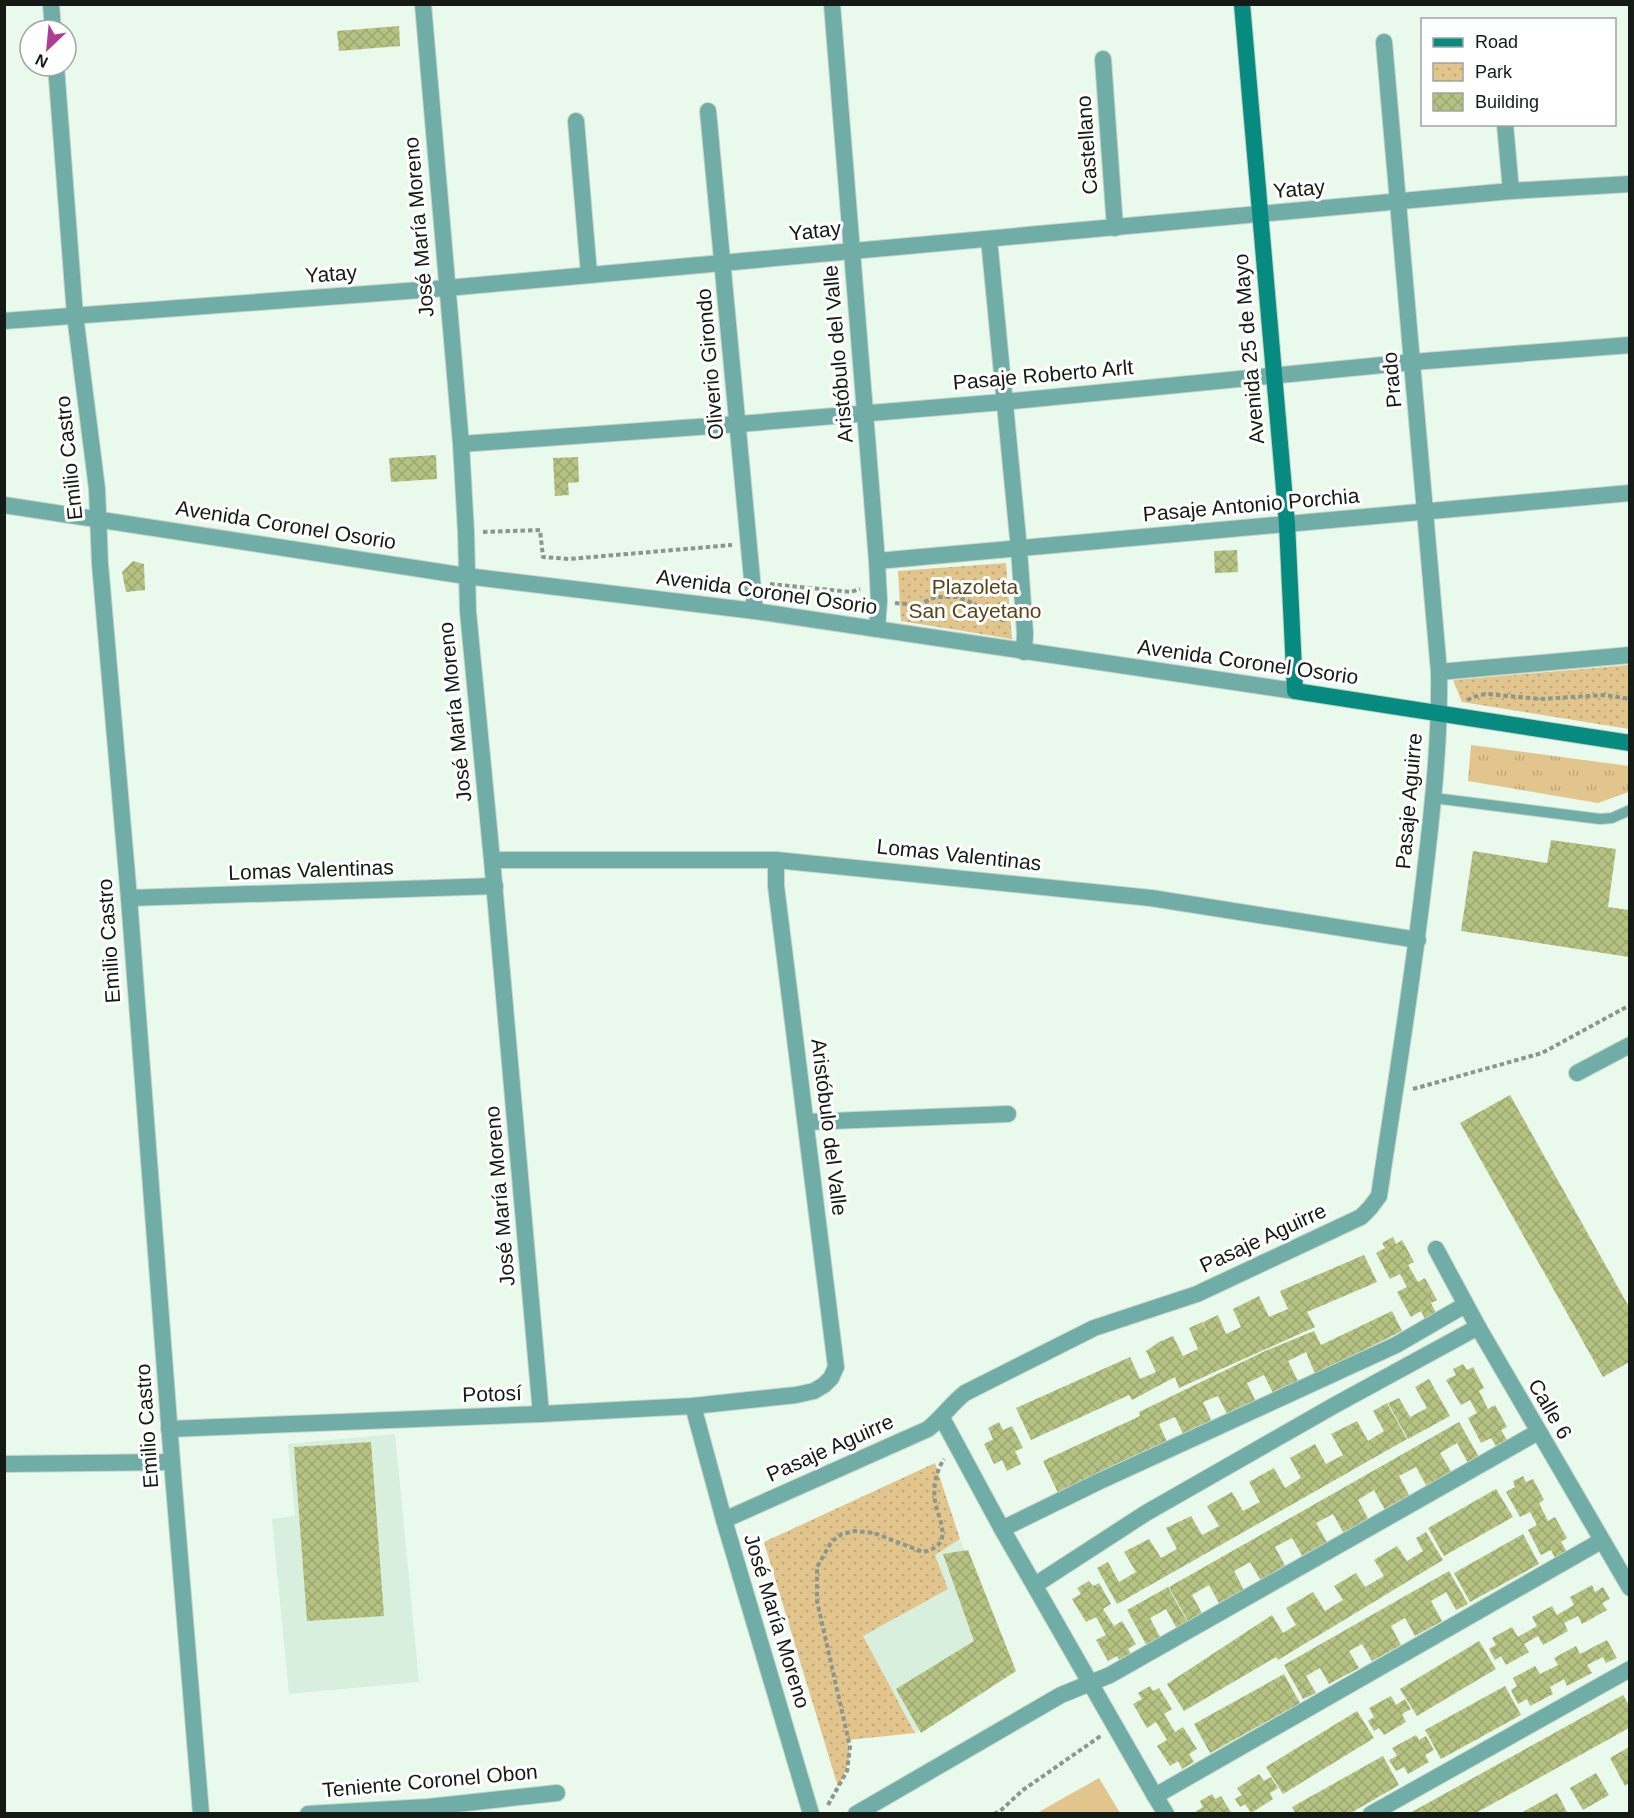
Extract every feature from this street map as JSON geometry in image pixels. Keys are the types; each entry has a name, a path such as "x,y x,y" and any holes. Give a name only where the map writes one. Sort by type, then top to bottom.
{"main road":[{"name":"Avenida 25 de Mayo","path":"1242,4 1287,524 1296,691"},
{"name":"Avenida Coronel Osorio","path":"1296,691 1629,743"}],"street":[{"name":"José María Moreno","path":"423,4 461,444 466,576 541,1414"},
{"name":"Aristóbulo del Valle","path":"832,4 877,561 879,601 877,629"},
{"name":"Prado","path":"1384,42 1439,672 1445,714"},
{"name":"Castellano","path":"1103,59 1115,228"},
{"name":"Emilio Castro","path":"57,78 75,315 99,518 100,564 129,898 201,1814"},
{"name":"Oliverio Girondo","path":"708,111 755,611"},
{"path":"576,121 589,274"},
{"path":"1505,126 1511,191"},
{"name":"Yatay","path":"4,321 447,288 1511,191 1629,184"},
{"path":"989,238 1019,549 1025,633 1024,652"},
{"name":"Pasaje Roberto Arlt","path":"461,444 1004,402 1413,362 1629,345"},
{"name":"Pasaje Antonio Porchia","path":"877,561 1629,494"},
{"name":"Avenida Coronel Osorio","path":"4,505 466,576 755,611 1296,691"},
{"path":"1439,672 1629,655"},
{"name":"Pasaje Aguirre","path":"724,1520 928,1429 942,1419 955,1401 965,1393 1094,1328 1197,1294 1361,1217 1370,1208 1379,1196 1418,940 1445,714"},
{"name":"Lomas Valentinas","path":"492,860 776,860 1151,898 1418,940"},
{"name":"Aristóbulo del Valle","path":"776,860 776,886 836,1367 831,1378 814,1391"},
{"name":"Lomas Valentinas","path":"129,898 495,886"},
{"path":"1577,1073 1629,1046"},
{"path":"806,1122 1008,1114"},
{"name":"Calle 6","path":"1436,1249 1478,1327 1629,1588"},
{"path":"1002,1529 1100,1481 1396,1345 1466,1305"},
{"path":"1035,1585 1146,1513 1335,1405 1478,1327"},
{"name":"Potosí","path":"170,1429 693,1406 814,1391"},
{"name":"José María Moreno","path":"693,1406 724,1520 811,1814"},
{"path":"942,1419 1002,1529 1166,1814"},
{"path":"856,1814 1061,1695 1120,1669 1538,1432"},
{"path":"4,1464 172,1462"},
{"path":"1155,1796 1601,1541"},
{"path":"1371,1814 1629,1670"},
{"name":"Teniente Coronel Obon","path":"308,1814 428,1807 557,1793"}],"lane":[{"path":"1434,798 1600,819 1612,818 1629,810"}],"path":[{"path":"466,532 540,530 543,557 569,559 748,544"},
{"path":"752,582 852,592 878,583"},
{"path":"879,601 917,605 943,596 957,597 1025,633"},
{"path":"1445,714 1470,698 1488,694 1540,699 1605,695 1629,699"},
{"path":"1394,1094 1542,1053 1629,1005"},
{"path":"823,1814 847,1772 850,1748 817,1601 817,1567 832,1541 842,1534 855,1531 874,1533 923,1552 937,1546 943,1532 935,1501 936,1476 942,1461 957,1446"},
{"path":"994,1814 1023,1790 1115,1726"}],"shaded area":[{"path":"395,1434 419,1682 289,1694 272,1519 295,1516 288,1444"},
{"path":"960,1539 1014,1673 915,1733 863,1636 948,1589 935,1555"}],"green space":[{"name":"Plazoleta San Cayetano","path":"1006,563 1012,639 901,621 898,571"},
{"path":"1629,665 1629,729 1462,702 1453,680"},
{"path":"1471,745 1629,766 1629,792 1598,803 1468,781"},
{"path":"935,1463 960,1539 935,1555 948,1589 863,1636 915,1733 848,1740 848,1764 838,1787 764,1542"},
{"path":"1099,1778 1120,1813 1037,1813"}],"building":[{"path":"399,26 400,46 339,51 337,31"},
{"path":"436,455 437,479 391,482 389,458"},
{"path":"578,457 579,482 568,483 569,495 555,496 553,458"},
{"path":"1237,550 1238,572 1215,573 1214,551"},
{"path":"133,561 144,564 145,590 126,592 122,572"},
{"path":"1551,840 1616,849 1608,907 1629,910 1629,957 1461,931 1473,851 1547,863"},
{"path":"1510,1095 1629,1307 1629,1362 1603,1377 1460,1123"},
{"path":"1393,1237 1396,1244 1402,1240 1414,1262 1408,1265 1418,1282 1425,1278 1437,1300 1431,1303 1436,1313 1425,1319 1421,1311 1411,1317 1397,1292 1407,1287 1400,1274 1390,1279 1376,1253 1385,1248 1382,1243"},
{"path":"1364,1255 1377,1282 1307,1312 1315,1327 1179,1388 1175,1377 1132,1400 1129,1395 1031,1440 1016,1408 1130,1357 1140,1379 1156,1372 1146,1351 1159,1342 1173,1336 1183,1356 1198,1349 1189,1328 1202,1322 1208,1334 1203,1322 1218,1315 1226,1334 1241,1327 1233,1309 1259,1296 1269,1317 1288,1309 1280,1291"},
{"path":"1392,1311 1402,1331 1315,1374 1306,1352 1288,1361 1298,1381 1273,1393 1264,1375 1247,1383 1256,1402 1227,1414 1218,1396 1203,1402 1213,1424 1184,1436 1175,1417 1159,1424 1167,1442 1058,1493 1043,1461 1140,1416 1139,1412 1265,1351 1314,1331 1321,1345"},
{"path":"1463,1364 1467,1370 1473,1367 1484,1388 1479,1391 1488,1409 1495,1405 1507,1427 1501,1430 1507,1440 1496,1446 1491,1438 1481,1443 1468,1418 1477,1413 1470,1400 1461,1405 1446,1380 1456,1375 1453,1369"},
{"path":"1429,1379 1450,1416 1408,1439 1388,1403 1399,1398 1410,1417 1427,1408 1415,1387"},
{"path":"1387,1403 1407,1439 1117,1604 1097,1568 1108,1562 1119,1582 1136,1572 1124,1552 1149,1539 1161,1558 1177,1549 1166,1528 1191,1516 1202,1535 1219,1526 1207,1506 1232,1492 1243,1511 1260,1502 1249,1482 1274,1468 1285,1488 1301,1478 1290,1458 1315,1444 1326,1464 1343,1455 1331,1434 1357,1421 1368,1441 1384,1431 1373,1411"},
{"path":"999,1422 1003,1430 1012,1426 1023,1448 1015,1451 1021,1464 1007,1471 1002,1460 994,1464 984,1444 993,1439 988,1428"},
{"path":"1459,1422 1479,1457 1468,1463 1457,1443 1440,1453 1452,1473 1427,1487 1416,1467 1399,1476 1410,1497 1385,1510 1374,1490 1358,1500 1369,1520 1344,1534 1333,1514 1316,1523 1328,1544 1303,1557 1292,1538 1275,1547 1286,1567 1261,1581 1250,1562 1234,1571 1245,1592 1220,1605 1209,1585 1192,1595 1203,1615 1189,1623 1169,1587"},
{"path":"371,1442 384,1616 307,1621 294,1447"},
{"path":"1523,1476 1526,1482 1533,1479 1544,1500 1539,1503 1548,1521 1555,1517 1567,1538 1561,1542 1567,1552 1555,1558 1551,1550 1541,1555 1528,1530 1537,1525 1530,1512 1520,1517 1506,1492 1515,1487 1513,1481"},
{"path":"1496,1489 1513,1517 1444,1556 1428,1528"},
{"path":"1426,1532 1443,1560 1278,1660 1276,1657 1184,1711 1167,1684 1272,1615 1283,1633 1296,1625 1286,1608 1313,1592 1325,1611 1343,1600 1334,1586 1356,1573 1365,1587 1384,1576 1374,1560 1397,1546 1407,1561 1423,1551 1416,1538"},
{"path":"1523,1534 1539,1564 1470,1602 1454,1573"},
{"path":"968,1550 1016,1671 921,1733 896,1689 974,1641 943,1554"},
{"path":"1449,1571 1468,1604 1456,1610 1446,1592 1431,1601 1442,1621 1415,1636 1405,1618 1391,1626 1401,1645 1372,1661 1362,1644 1349,1651 1359,1668 1329,1684 1320,1668 1306,1676 1316,1693 1303,1699 1284,1665"},
{"path":"1089,1581 1093,1586 1099,1583 1111,1604 1103,1609 1114,1626 1122,1621 1136,1644 1128,1649 1133,1657 1121,1663 1117,1656 1108,1661 1096,1640 1106,1635 1096,1617 1086,1622 1072,1599 1081,1594 1077,1588"},
{"path":"1592,1585 1595,1592 1603,1587 1610,1599 1602,1603 1607,1610 1582,1624 1578,1616 1564,1623 1568,1631 1543,1645 1538,1636 1524,1644 1529,1652 1506,1665 1501,1656 1495,1660 1489,1649 1496,1645 1492,1638 1512,1627 1518,1637 1537,1626 1532,1617 1552,1606 1557,1615 1574,1605 1570,1597"},
{"path":"1168,1587 1188,1623 1177,1629 1166,1609 1150,1618 1161,1639 1147,1646 1127,1610"},
{"path":"1607,1640 1617,1658 1606,1663 1603,1657 1587,1665 1592,1673 1567,1686 1564,1679 1550,1687 1553,1694 1530,1706 1527,1699 1518,1704 1511,1690 1517,1686 1513,1678 1535,1666 1540,1674 1558,1665 1554,1658 1576,1646 1580,1654"},
{"path":"1479,1641 1496,1669 1417,1716 1400,1689"},
{"path":"1284,1674 1300,1703 1210,1753 1194,1724"},
{"path":"1150,1686 1153,1691 1159,1688 1172,1709 1164,1714 1175,1732 1183,1727 1197,1749 1189,1754 1194,1762 1182,1769 1178,1761 1170,1766 1157,1746 1167,1740 1156,1722 1147,1728 1133,1704 1142,1699 1138,1693"},
{"path":"1505,1686 1521,1715 1441,1759 1425,1730"},
{"path":"1623,1695 1629,1705 1629,1728 1474,1814 1408,1814"},
{"path":"1391,1696 1396,1705 1405,1699 1411,1709 1402,1714 1406,1722 1384,1735 1379,1728 1374,1731 1368,1721 1374,1717 1369,1708"},
{"path":"1357,1711 1374,1738 1283,1794 1266,1767"},
{"path":"1416,1735 1419,1740 1426,1736 1434,1750 1425,1755 1429,1762 1408,1774 1404,1767 1396,1771 1389,1760 1397,1756 1392,1748"},
{"path":"1629,1747 1629,1783 1625,1786 1610,1758"},
{"path":"1383,1756 1399,1785 1349,1814 1296,1814 1292,1807"},
{"path":"1596,1773 1609,1795 1583,1810 1570,1788"},
{"path":"1259,1774 1264,1781 1271,1777 1278,1788 1270,1793 1273,1799 1251,1813 1245,1804 1240,1807 1235,1799 1242,1795 1237,1788"},
{"path":"1557,1793 1568,1814 1519,1814"},
{"path":"1212,1794 1215,1799 1221,1796 1232,1814 1196,1814 1195,1812 1203,1807 1200,1801"}]}
